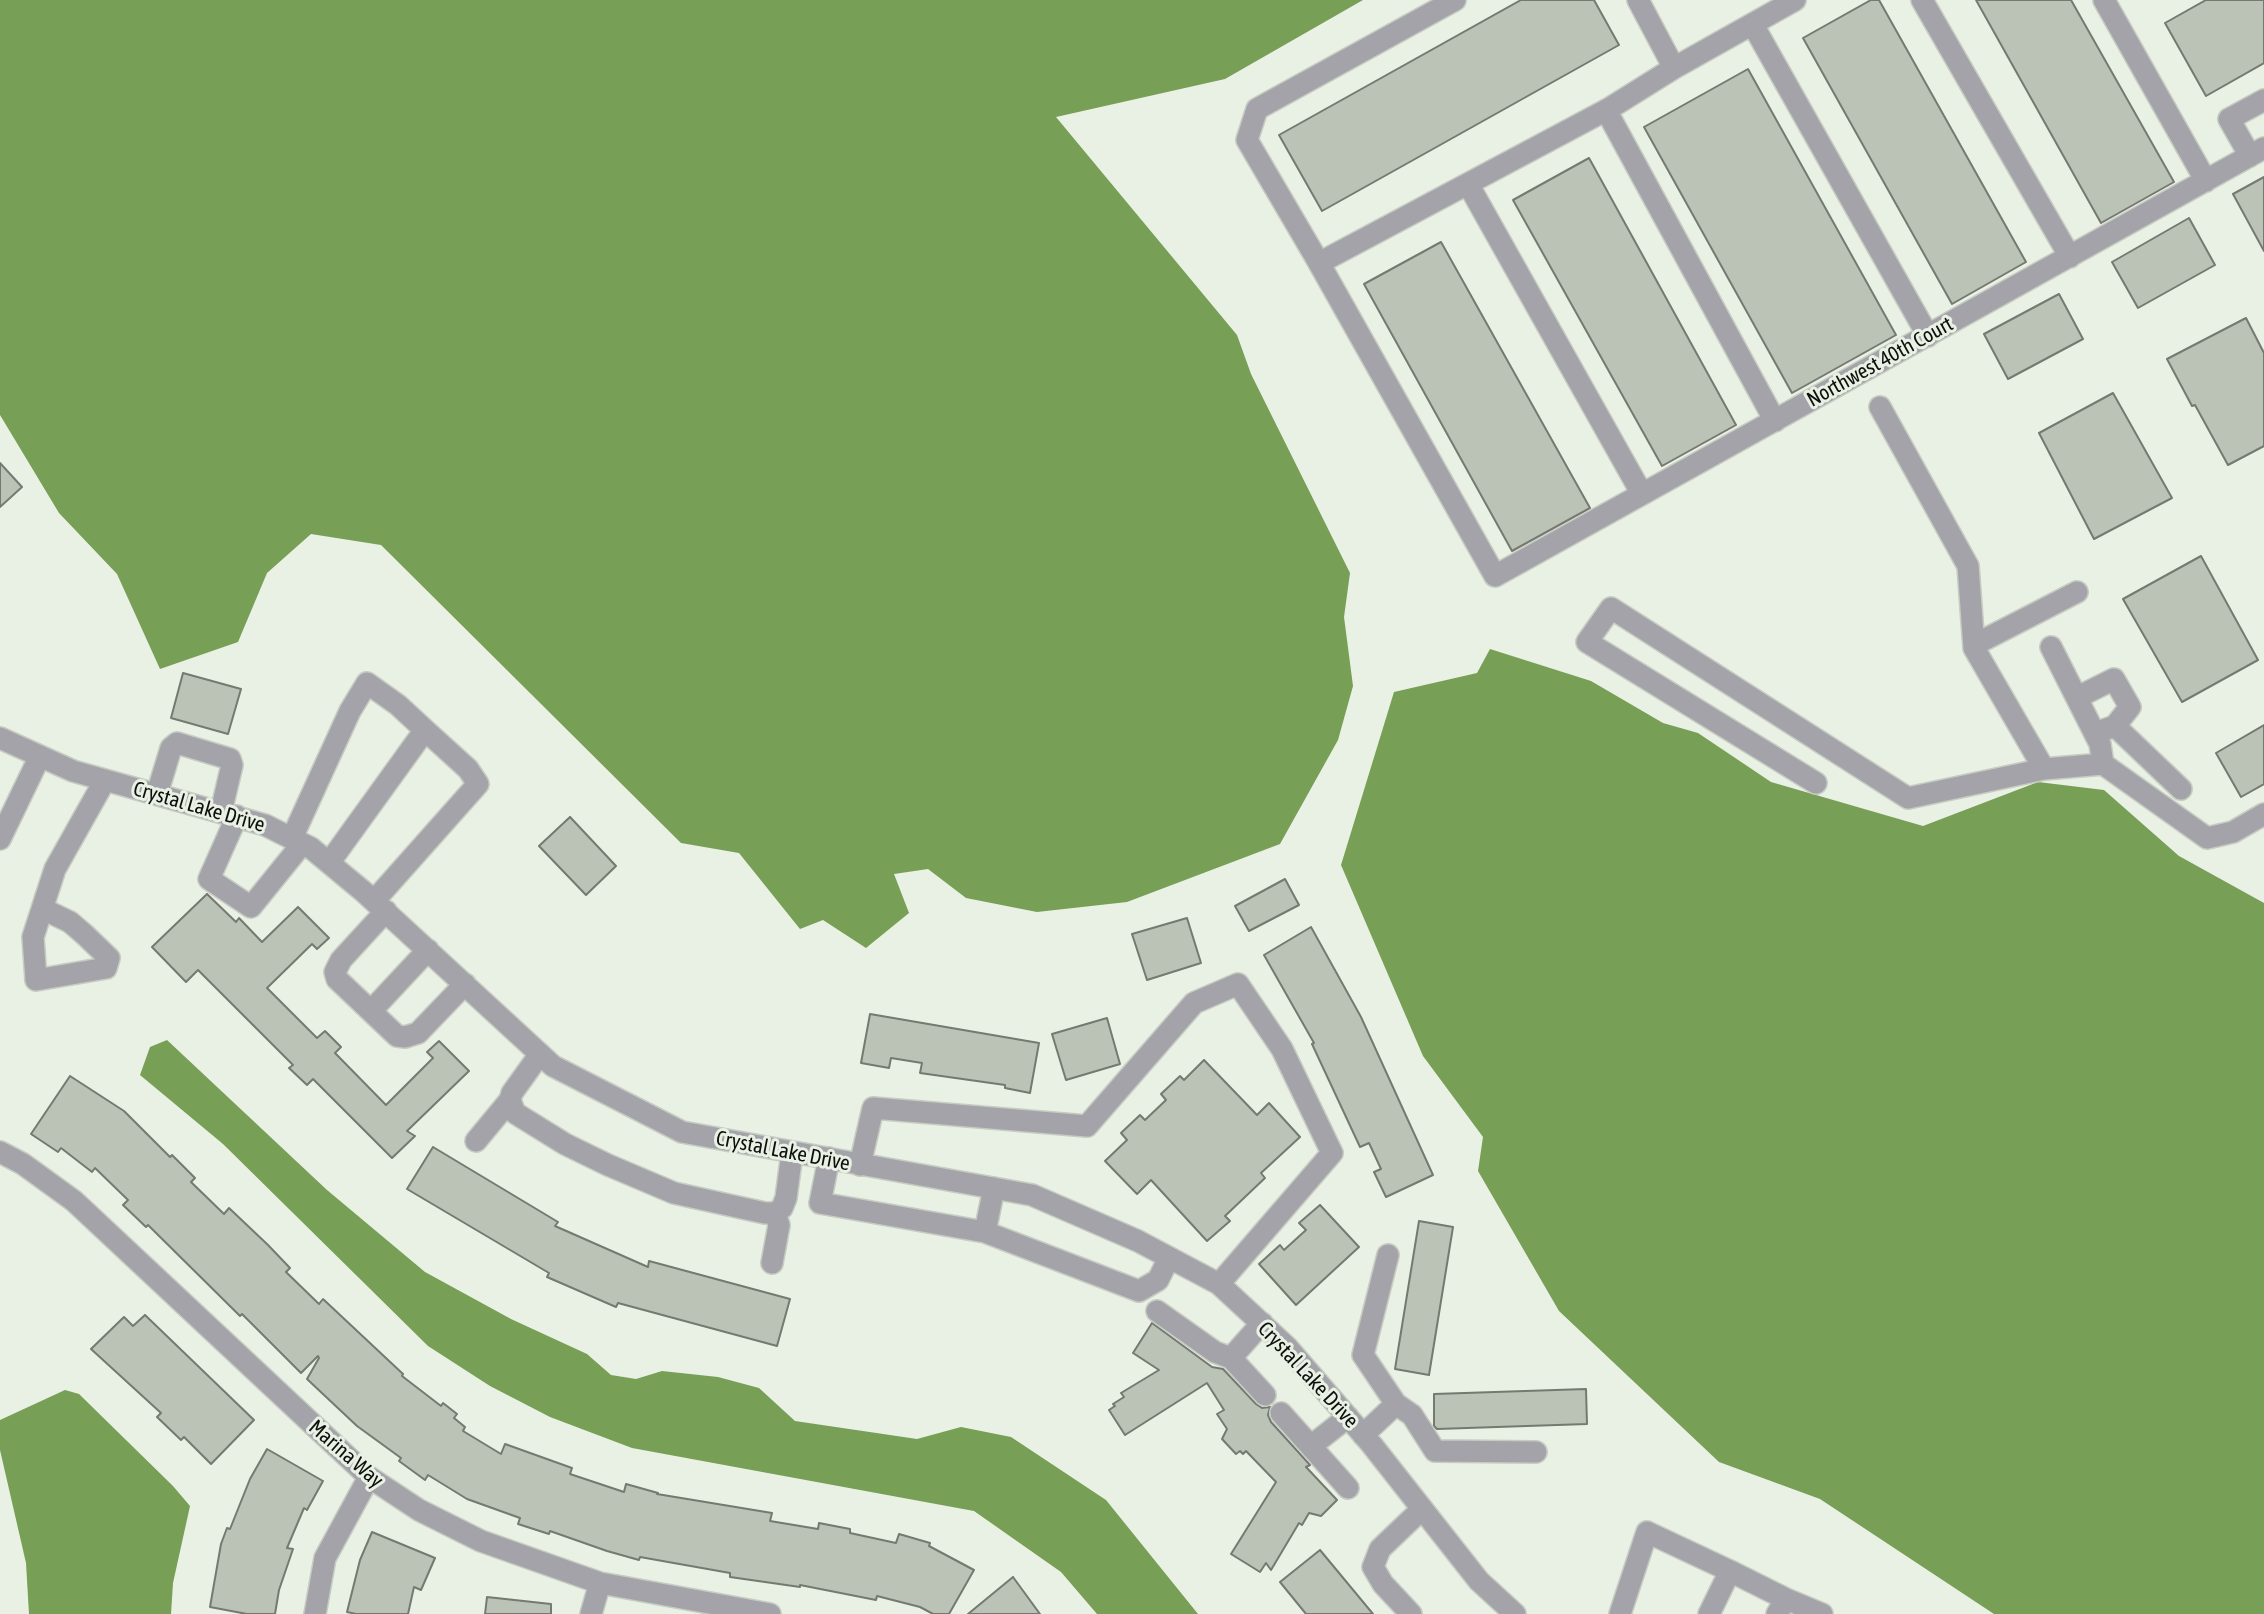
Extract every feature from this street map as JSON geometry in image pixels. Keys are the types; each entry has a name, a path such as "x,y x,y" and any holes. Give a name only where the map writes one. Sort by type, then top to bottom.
{"street":[{"path":"1455,0 1257,109 1247,140 1319,263 1606,110 1795,0"},
{"path":"1638,0 1674,68"},
{"path":"1922,0 2070,257"},
{"path":"2106,1 2206,181"},
{"path":"1753,25 1928,336"},
{"path":"2257,152 2229,119 2264,100"},
{"path":"1606,110 1775,421"},
{"name":"Northwest 40th Court","path":"1319,263 1495,576 2257,152"},
{"path":"1468,184 1642,494"},
{"path":"1880,407 1968,566 1974,645 2044,769"},
{"path":"1974,645 2077,592"},
{"path":"1816,783 1587,642 1611,608 1908,799 2044,769 2103,764 2207,838 2233,832 2264,814"},
{"path":"2051,647 2078,697 2105,730 2180,789"},
{"path":"2078,697 2114,679 2130,707 2105,730 2100,744 2103,764"},
{"path":"157,794 170,748 177,743 230,759 232,765 229,814 209,879 251,907 297,841 350,711 367,682 398,705 468,769 478,784 380,906 341,960 335,972 337,979 397,1035 412,1036 465,984"},
{"path":"329,863 425,730"},
{"name":"Crystal Lake Drive","path":"0,738 73,771 265,825 297,841 329,863 380,906 553,1066 682,1132 1032,1195 1138,1241 1219,1284 1288,1348 1363,1435 1479,1581 1514,1614"},
{"path":"0,839 40,756"},
{"path":"43,909 55,869 105,780"},
{"path":"371,1011 428,950"},
{"path":"860,1166 873,1108 1087,1126 1194,1003 1238,984 1282,1049 1332,1153 1219,1284"},
{"path":"476,1141 510,1100 512,1093 540,1054"},
{"path":"510,1100 515,1113 565,1144 608,1166 674,1193 765,1213 775,1213 782,1208 786,1198 792,1153"},
{"name":"Marina Way","path":"0,1152 23,1164 74,1200 369,1476 419,1510 481,1541 600,1583 770,1614"},
{"path":"829,1158 820,1203 985,1232 1139,1291 1158,1280 1169,1258"},
{"path":"985,1232 995,1188"},
{"path":"772,1263 779,1226 775,1213"},
{"path":"1388,1255 1363,1355 1396,1404 1412,1415 1435,1451 1536,1452"},
{"path":"1157,1311 1215,1352 1231,1358 1265,1395"},
{"path":"1231,1358 1262,1323"},
{"path":"1363,1435 1396,1404"},
{"path":"1281,1413 1348,1488"},
{"path":"1311,1446 1348,1417"},
{"path":"315,1614 326,1558 369,1476"},
{"path":"1412,1614 1383,1584 1373,1567 1380,1549 1422,1509"},
{"path":"1620,1614 1647,1532 1730,1571 1782,1606 1822,1614"},
{"path":"1709,1614 1730,1571"},
{"path":"591,1614 600,1583"}],"shaded area":[{"path":"0,0 1363,0 1225,79 1056,117 1237,335 1251,374 1350,573 1344,617 1353,686 1338,740 1280,844 1127,902 1037,912 966,898 928,869 894,874 909,913 866,948 823,920 800,929 739,853 681,843 381,545 311,534 267,573 238,642 160,669 117,574 59,513 0,415"},
{"path":"1490,649 1591,681 1663,723 1698,733 1771,782 1923,826 2038,782 2104,790 2179,856 2264,903 2264,1614 1994,1614 1820,1499 1719,1462 1559,1311 1478,1171 1483,1137 1423,1056 1341,865 1394,692 1477,673"},
{"path":"167,1040 327,1190 425,1272 511,1319 587,1354 611,1375 636,1379 662,1371 718,1377 759,1388 795,1421 917,1439 961,1427 1011,1437 1106,1500 1198,1614 1097,1614 1061,1572 974,1511 632,1448 550,1417 490,1386 428,1346 223,1144 140,1075 150,1047"},
{"path":"65,1390 79,1394 190,1506 173,1583 171,1614 29,1614 26,1563 0,1450 0,1420"}],"building":[{"path":"1521,0 1594,0 1619,45 1322,211 1279,135"},
{"path":"1871,0 1879,0 2026,262 1952,304 1803,38"},
{"path":"1976,0 2071,0 2174,182 2101,223"},
{"path":"2206,0 2264,0 2264,63 2206,96 2165,23"},
{"path":"1748,69 1896,335 1792,393 1644,127"},
{"path":"1589,158 1736,425 1662,466 1513,200"},
{"path":"2264,177 2264,251 2233,194"},
{"path":"2189,218 2215,265 2138,308 2112,262"},
{"path":"1441,242 1590,508 1512,551 1364,284"},
{"path":"2059,294 2083,339 2008,379 1984,334"},
{"path":"2246,318 2264,353 2264,446 2228,465 2167,359"},
{"path":"2113,393 2172,498 2094,539 2039,433"},
{"path":"0,463 22,487 0,507"},
{"path":"2201,556 2258,660 2182,702 2123,599"},
{"path":"183,673 241,689 228,734 171,718"},
{"path":"2264,725 2264,784 2241,797 2216,753"},
{"path":"570,817 616,866 586,895 539,846"},
{"path":"1285,879 1299,905 1249,931 1235,906"},
{"path":"207,894 236,922 239,918 262,942 298,907 329,938 317,949 312,944 267,988 317,1038 325,1031 341,1047 335,1053 386,1105 433,1058 427,1052 439,1041 469,1071 407,1131 415,1136 392,1158 313,1079 307,1085 289,1068 293,1065 198,970 186,982 152,947"},
{"path":"1187,918 1201,963 1147,980 1132,934"},
{"path":"1311,927 1361,1017 1433,1175 1386,1197 1374,1172 1381,1169 1369,1143 1360,1147 1312,1044 1314,1043 1264,955"},
{"path":"870,1014 1039,1043 1030,1093 1005,1088 1005,1085 920,1073 922,1063 891,1058 889,1068 861,1063"},
{"path":"1107,1018 1120,1064 1066,1080 1052,1034"},
{"path":"1204,1060 1257,1115 1269,1103 1300,1137 1261,1173 1265,1178 1225,1216 1230,1221 1207,1241 1151,1180 1137,1194 1105,1161 1127,1140 1121,1133 1140,1115 1145,1120 1166,1100 1161,1094 1180,1076 1184,1080"},
{"path":"70,1076 124,1111 195,1178 191,1182 224,1214 229,1208 268,1245 290,1268 286,1272 319,1304 323,1299 403,1374 402,1376 441,1406 443,1403 457,1414 454,1418 465,1427 463,1431 501,1454 505,1444 572,1468 570,1474 624,1492 626,1484 657,1494 772,1513 770,1521 818,1529 819,1523 896,1543 899,1534 930,1543 929,1546 974,1570 949,1614 933,1614 920,1607 877,1596 876,1600 800,1585 730,1577 730,1573 640,1557 639,1560 550,1531 549,1534 518,1524 520,1518 467,1499 428,1475 425,1480 399,1461 401,1458 357,1426 307,1379 318,1356 301,1373 148,1225 146,1227 123,1205 128,1200 95,1168 92,1172 61,1148 58,1152 31,1134"},
{"path":"433,1147 558,1222 555,1226 648,1267 649,1261 790,1299 777,1346 618,1303 616,1307 547,1277 549,1273 407,1189"},
{"path":"1320,1205 1359,1247 1296,1305 1259,1264 1280,1245 1284,1250 1306,1230 1299,1223"},
{"path":"1419,1221 1453,1227 1429,1375 1395,1369"},
{"path":"145,1315 254,1420 211,1464 184,1437 181,1440 157,1417 161,1413 91,1349 124,1317 133,1326"},
{"path":"1152,1323 1212,1367 1223,1369 1256,1404 1262,1408 1270,1407 1268,1415 1271,1422 1310,1465 1306,1467 1337,1500 1321,1516 1309,1513 1302,1525 1299,1523 1271,1570 1266,1563 1260,1572 1231,1554 1276,1482 1246,1451 1236,1454 1222,1439 1227,1429 1217,1414 1224,1410 1207,1383 1125,1435 1109,1410 1124,1397 1121,1393 1159,1370 1133,1353"},
{"path":"1586,1389 1587,1424 1437,1429 1434,1426 1434,1394"},
{"path":"267,1449 323,1481 307,1510 304,1508 287,1548 293,1549 279,1590 275,1614 247,1614 210,1607 221,1544 227,1528 230,1529 250,1479"},
{"path":"372,1532 435,1558 421,1590 414,1587 408,1614 347,1612 360,1560"},
{"path":"1320,1550 1373,1614 1306,1614 1280,1582"},
{"path":"1013,1577 1040,1614 968,1614"},
{"path":"487,1597 551,1604 551,1614 485,1614"}]}
